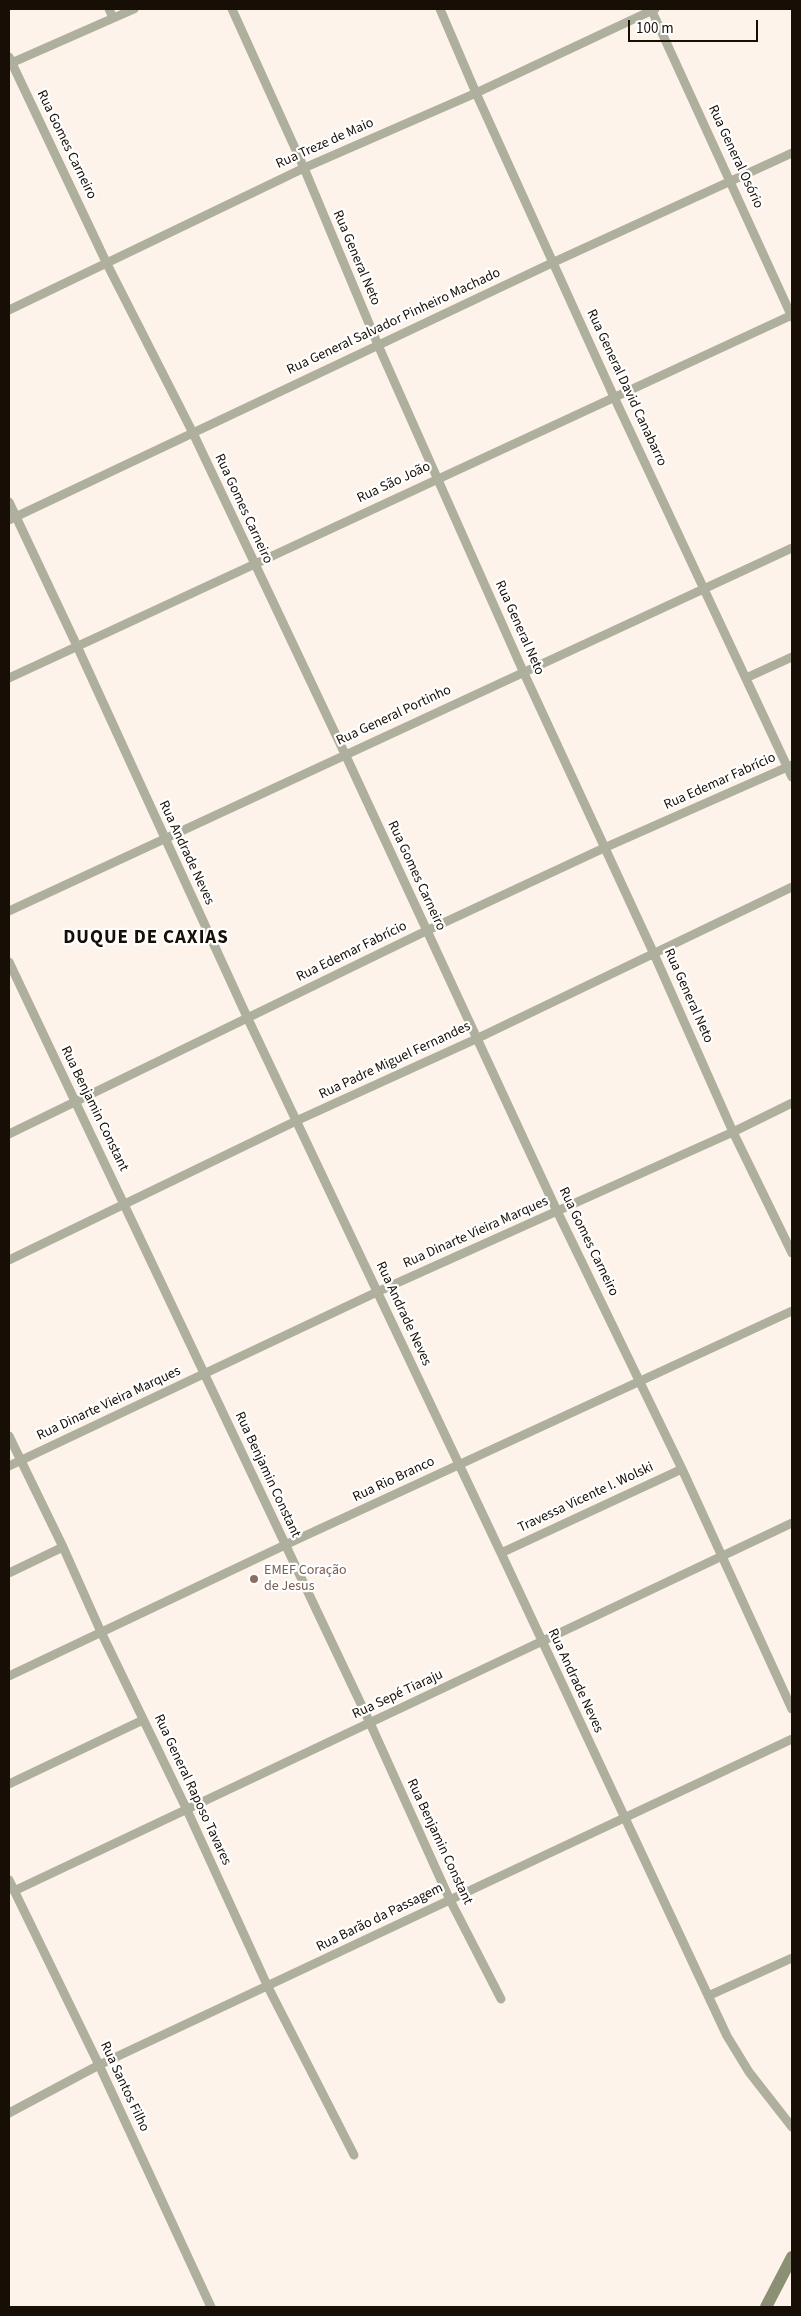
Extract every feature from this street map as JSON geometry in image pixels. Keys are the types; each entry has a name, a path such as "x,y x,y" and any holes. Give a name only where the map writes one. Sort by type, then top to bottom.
{"street":[{"path":"108,9 113,18"},
{"path":"10,61 134,9"},
{"name":"Rua General Neto","path":"232,9 304,168 378,345 523,671 654,954 733,1132 792,1254"},
{"name":"Rua General David Canabarro","path":"440,9 476,93 614,397 746,678 790,766 792,777"},
{"name":"Rua Treze de Maio","path":"9,310 304,168 476,93 653,9"},
{"name":"Rua General Osório","path":"653,9 792,316"},
{"name":"Rua Gomes Carneiro","path":"10,61 107,264 193,433 345,754 476,1039 682,1469 792,1709"},
{"name":"Rua General Salvador Pinheiro Machado","path":"12,519 554,262 792,153"},
{"name":"Rua São João","path":"9,678 438,478 792,316"},
{"name":"Rua Andrade Neves","path":"9,502 12,519 77,646 296,1122 501,1553 727,2036 749,2072 792,2127"},
{"name":"Rua General Portinho","path":"9,911 704,587 792,548"},
{"path":"746,678 792,657"},
{"name":"Rua Edemar Fabrício","path":"9,1134 426,931 604,848 790,766"},
{"name":"Rua Padre Miguel Fernandes","path":"9,1260 792,887"},
{"name":"Rua Benjamin Constant","path":"9,962 370,1724 450,1900 501,1999"},
{"name":"Rua Dinarte Vieira Marques","path":"9,1466 377,1292 733,1132 792,1103"},
{"name":"Rua Rio Branco","path":"9,1676 285,1545 792,1311"},
{"name":"Rua General Raposo Tavares","path":"9,1436 187,1810 268,1987 354,2155"},
{"name":"Travessa Vicente I. Wolski","path":"501,1553 682,1469"},
{"name":"Rua Sepé Tiaraju","path":"14,1892 792,1523"},
{"path":"9,1573 63,1547"},
{"path":"9,1784 143,1720"},
{"name":"Rua Barão da Passagem","path":"9,2113 99,2066 792,1739"},
{"name":"Rua Santos Filho","path":"9,1880 99,2066 211,2307"},
{"path":"708,1996 792,1958"},
{"path":"766,2307 792,2258"}],"place":[{"name":"EMEF Coração de Jesus","path":"254,1579"}],"district":[{"name":"DUQUE DE CAXIAS","path":"146,939"}]}
